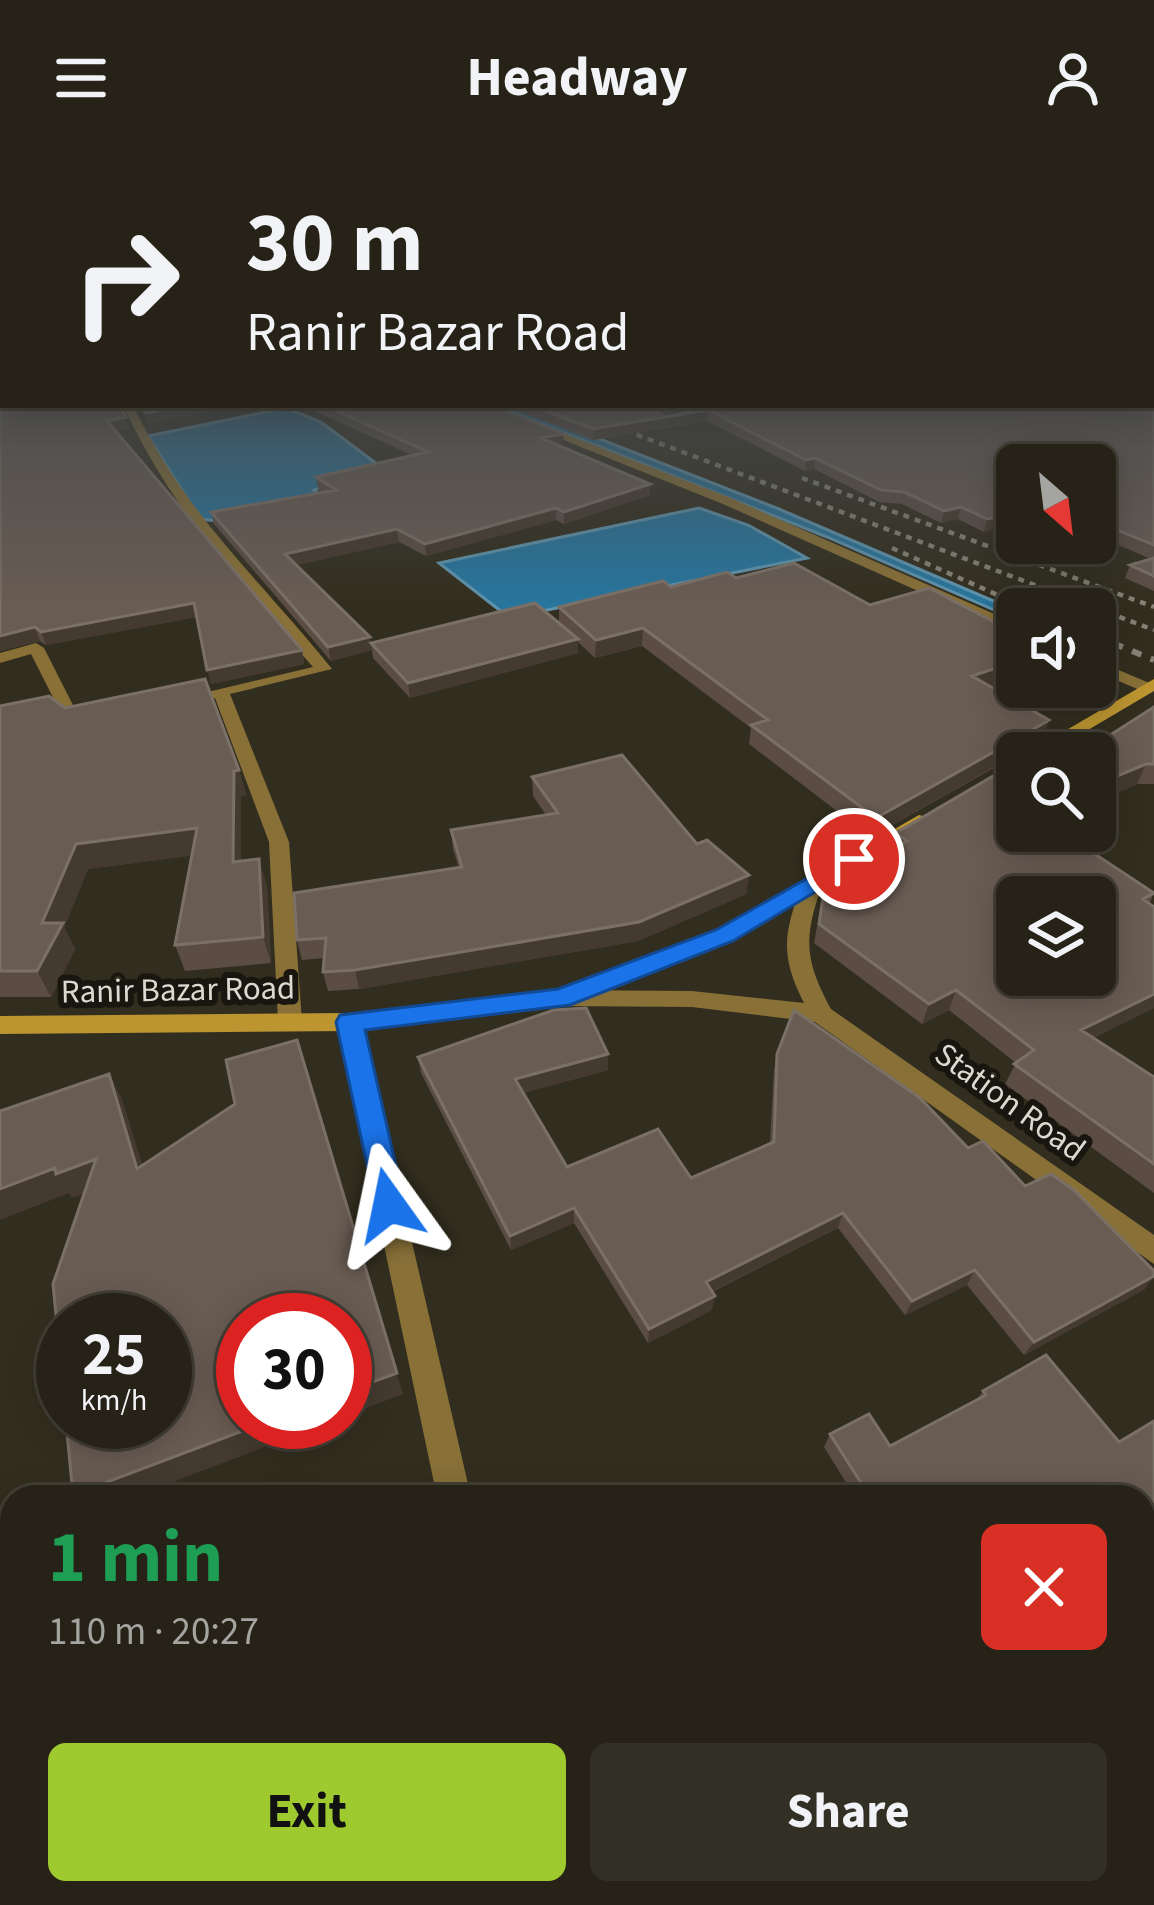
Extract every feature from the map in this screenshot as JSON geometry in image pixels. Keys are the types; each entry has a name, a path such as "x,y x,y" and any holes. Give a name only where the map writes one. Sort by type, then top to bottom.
{"main road":[{"path":"1072,732 1151,686"},
{"name":"Ranir Bazar Road","path":"0,1025 349,1022 561,998 724,935 935,812"}],"street":[{"path":"143,441 184,511 324,669 158,705"},
{"path":"571,441 727,502 996,621"},
{"path":"0,658 36,648 74,723 116,714"},
{"path":"1116,673 1151,686"},
{"path":"221,692 279,842 290,1021"},
{"name":"Station Road","path":"813,882 794,933 796,968 822,1015"},
{"name":"Station Road","path":"561,998 682,995 760,1002 822,1015 1154,1251"},
{"path":"349,1022 451,1485"}],"water":[{"path":"151,441 346,441 385,470 314,490 324,499 218,521 200,519"},
{"path":"584,441 604,441 779,509 996,602 996,611 827,537"},
{"path":"699,508 748,525 807,558 517,616 507,616 439,563"}],"building":[{"path":"0,441 124,441 302,650 207,670 194,603 0,636"},
{"path":"403,441 547,441 650,484 564,512 556,508 425,544 397,529 285,554 370,637 328,647 211,512 336,490 316,477 428,452"},
{"path":"768,441 1154,441 1154,545 1116,530 1116,444 996,444 996,517 987,519 961,507 944,511 904,492 881,490 815,458 806,460"},
{"path":"1154,558 1154,576 1130,565"},
{"path":"794,563 870,605 929,588 996,623 996,668 972,676 996,690 996,708 1028,708 1049,720 1032,732 996,732 996,751 876,818 751,725 768,720 643,628 596,640 559,607 663,581 671,587 727,572 736,578"},
{"path":"535,603 578,639 408,683 371,643"},
{"path":"205,679 239,770 234,771 233,862 259,859 263,937 175,945 197,828 76,844 42,923 63,923 37,971 0,971 0,706 49,696 65,708"},
{"path":"1154,707 1154,764 1116,776 1115,732"},
{"path":"622,755 697,844 707,840 749,875 639,922 355,970 323,972 326,938 297,940 294,893 462,867 451,830 558,813 532,777"},
{"path":"996,774 996,852 1092,852 1154,893 1143,899 1154,907 1154,994 1081,1030 1154,1077 1154,1164 1014,1064 1034,1050 956,990 929,1004 819,924 825,884 907,841 896,833"},
{"path":"586,1008 608,1054 515,1079 567,1167 658,1129 691,1178 774,1142 777,1054 794,1010 920,1098 968,1148 983,1141 1025,1186 1051,1174 1074,1190 1154,1276 1034,1342 975,1270 912,1301 843,1213 706,1282 715,1296 649,1329 574,1208 510,1236 418,1057 554,1010"},
{"path":"297,1040 397,1373 372,1382 372,1293 216,1293 216,1441 99,1485 72,1485 69,1449 192,1449 192,1293 54,1293 96,1159 56,1174 55,1168 0,1189 0,1111 109,1074 137,1169 235,1104 226,1060"},
{"path":"1046,1355 1119,1442 1154,1421 1154,1485 862,1485 830,1434 869,1414 890,1446 986,1395 983,1391"}],"railway":[{"path":"652,441 1154,630"},
{"path":"802,478 1154,607"},
{"path":"892,548 996,594"},
{"path":"1116,645 1154,660"}],"route":[{"path":"389,1205 349,1022 561,998 724,935 854,859"}]}
